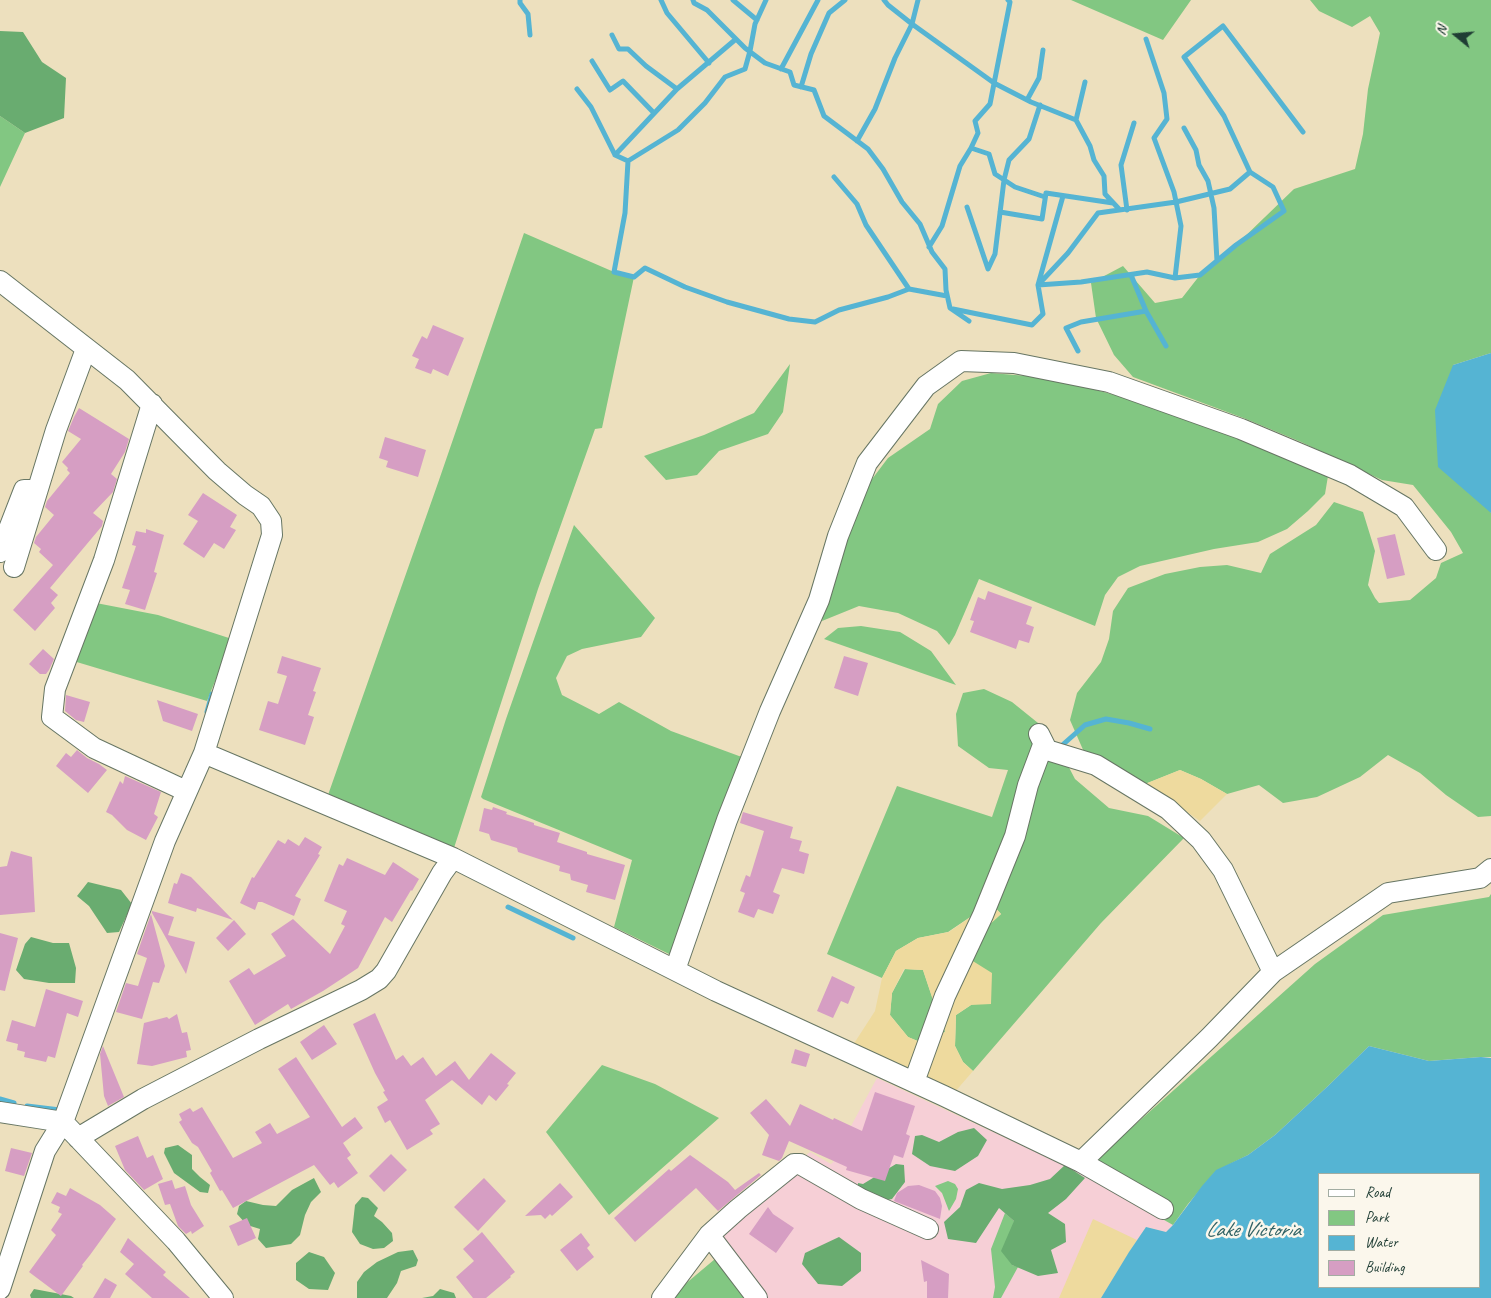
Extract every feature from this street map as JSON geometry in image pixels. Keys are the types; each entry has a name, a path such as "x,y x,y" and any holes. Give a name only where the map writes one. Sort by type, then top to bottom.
{"street":[{"path":"0,281 127,380 217,471 261,506 271,521 272,535 204,753 165,841 63,1122 45,1151 0,1289"},
{"path":"14,567 56,430 86,349"},
{"path":"675,970 727,820 770,711 819,600 838,536 867,463 926,386 961,361 1014,363 1110,382 1241,429 1350,475 1404,507 1436,550"},
{"path":"152,404 104,560 55,689 52,717 94,748 186,791"},
{"path":"0,552 24,490 37,490"},
{"path":"914,1082 945,996 983,915 1015,836 1041,738 1047,750 1096,765 1168,809 1201,840 1223,870 1273,972"},
{"path":"204,753 453,858 716,991 914,1082 1081,1162 1163,1209"},
{"path":"78,1138 143,1099 259,1039 361,990 378,978 386,971 442,873 453,858"},
{"path":"1081,1162 1209,1038 1273,972 1388,893 1480,878 1491,869"},
{"path":"0,1112 63,1122 176,1241 223,1298"},
{"path":"662,1298 708,1236 745,1204 797,1164 861,1199 928,1229"},
{"path":"708,1236 757,1298"}],"shaded area":[{"path":"877,1078 1081,1173 1173,1225 1166,1232 1146,1227 1101,1298 765,1298 719,1242 719,1231 810,1152 831,1164"}],"green space":[{"path":"1071,0 1191,0 1163,40"},
{"path":"1310,0 1491,0 1491,353 1453,365 1491,513 1491,816 1478,817 1446,795 1420,773 1388,755 1360,777 1317,797 1283,803 1259,785 1227,794 1201,779 1180,770 1135,788 1084,752 1070,720 1077,693 1101,662 1109,639 1113,611 1128,588 1165,574 1200,567 1227,565 1261,573 1270,554 1316,525 1334,502 1363,512 1375,551 1368,585 1379,603 1410,600 1436,578 1441,563 1463,553 1451,532 1413,485 1382,480 1301,442 1246,419 1133,377 1114,355 1096,318 1091,283 1123,266 1155,303 1182,298 1200,275 1236,245 1294,189 1355,169 1363,134 1368,89 1380,33 1370,16 1352,27 1319,11"},
{"path":"0,31 23,32 42,62 66,78 64,118 25,133 0,116"},
{"path":"0,116 25,133 0,187"},
{"path":"524,233 614,272 634,277 602,428 595,429 538,589 453,851 328,795"},
{"path":"790,364 783,412 768,434 719,451 697,475 666,480 644,456 704,435 754,413"},
{"path":"991,373 1051,378 1141,402 1300,462 1328,476 1325,494 1287,529 1258,542 1214,549 1140,566 1118,577 1105,595 1095,626 979,579 949,645 937,631 898,613 859,606 822,621 832,577 860,495 888,458 930,429 938,404 962,381"},
{"path":"574,525 655,618 641,637 582,649 567,656 556,678 562,695 599,714 619,702 671,731 761,762 681,952 669,954 614,927 632,860 481,797 506,719"},
{"path":"96,603 158,615 232,639 207,701 70,660"},
{"path":"861,626 900,632 931,651 956,685 824,639 838,628"},
{"path":"984,689 1012,702 1043,727 1063,756 1075,779 1109,808 1148,816 1184,838 1101,923 973,1071 963,1062 955,1046 956,1015 971,1005 967,958 977,936 1001,914 991,903 948,932 918,938 896,951 882,978 827,954 897,786 992,817 1008,770 989,768 958,746 956,714 963,693"},
{"path":"88,882 121,890 132,904 119,932 107,933 89,906 77,896"},
{"path":"1491,894 1491,1057 1429,1061 1369,1046 1275,1135 1248,1155 1216,1171 1173,1225 1081,1173 1315,964 1383,915 1489,897"},
{"path":"31,937 53,943 69,943 76,968 75,983 49,983 24,979 16,970 25,944"},
{"path":"905,969 923,970 933,1000 942,1014 945,1032 920,1042 908,1037 890,1015 892,993"},
{"path":"602,1065 655,1084 719,1118 609,1215 546,1132"},
{"path":"974,1128 987,1140 978,1156 955,1171 930,1166 912,1154 915,1136 922,1135 939,1142 958,1132"},
{"path":"178,1145 192,1155 192,1169 210,1185 208,1193 200,1192 174,1173 164,1153 165,1148"},
{"path":"896,1164 904,1165 905,1182 892,1199 883,1201 858,1189 858,1183 863,1184"},
{"path":"1065,1165 1085,1178 1066,1199 1048,1213 1065,1224 1066,1242 1051,1250 1058,1273 1038,1276 1012,1265 1001,1251 1014,1221 999,1208 976,1243 948,1239 944,1222 960,1207 966,1190 979,1183 1002,1189 1030,1185 1050,1179"},
{"path":"314,1178 321,1192 311,1202 305,1215 300,1235 291,1244 266,1248 258,1239 260,1229 247,1225 237,1214 239,1206 246,1201 276,1206 292,1190"},
{"path":"948,1181 955,1184 958,1189 956,1199 949,1211 942,1193 935,1186"},
{"path":"362,1197 368,1198 378,1208 374,1216 392,1233 393,1241 384,1248 373,1249 360,1244 352,1232 355,1205"},
{"path":"1005,1213 1014,1221 1012,1265 1018,1267 1001,1298 993,1298 995,1287 991,1249"},
{"path":"839,1237 861,1253 861,1271 842,1286 818,1284 802,1264 805,1253"},
{"path":"413,1250 418,1260 416,1266 401,1271 397,1283 387,1298 357,1298 357,1282 364,1272 377,1262 398,1252"},
{"path":"309,1252 324,1257 335,1273 328,1290 309,1289 296,1280 296,1263"},
{"path":"715,1259 747,1298 670,1298 671,1296"},
{"path":"34,1289 74,1298 31,1298 30,1295"},
{"path":"440,1289 454,1293 456,1298 422,1298 433,1296"}],"sand":[{"path":"1180,770 1201,779 1227,794 1200,821 1170,800 1135,788"},
{"path":"991,903 1001,914 977,936 968,958 992,973 991,1004 971,1005 956,1015 955,1046 963,1062 973,1071 954,1093 853,1045 875,1011 882,978 896,951 918,938 949,932","holes":["904,969 923,970 933,1000 942,1014 945,1032 920,1042 908,1037 890,1015 892,993"]},
{"path":"1093,1219 1137,1240 1101,1298 1059,1298"}],"water":[{"path":"1491,353 1491,513 1438,467 1435,410 1453,365"},
{"name":"Lake Victoria","path":"1369,1046 1429,1061 1491,1058 1491,1298 1101,1298 1146,1227 1166,1232 1216,1170 1248,1155 1275,1135"}],"building":[{"path":"433,325 464,338 448,376 433,369 431,374 415,368 419,359 412,356 422,336 427,339"},
{"path":"79,408 129,439 125,452 111,474 117,479 113,492 93,513 103,521 102,526 50,588 58,595 51,603 55,608 35,631 13,610 53,565 39,552 41,549 34,543 36,537 54,515 45,507 47,501 70,473 62,462 81,439 68,431"},
{"path":"385,437 426,450 418,477 386,467 388,461 379,458"},
{"path":"203,493 237,515 230,527 236,530 224,549 214,543 204,558 183,544 198,521 188,515"},
{"path":"146,529 164,535 154,572 157,573 145,610 125,604 130,590 122,588 136,546 132,545 136,531 146,533"},
{"path":"1395,534 1405,575 1387,579 1377,538"},
{"path":"988,591 1032,607 1026,624 1034,627 1029,643 1019,640 1016,649 970,632 974,621 970,620 978,597 985,600"},
{"path":"43,649 54,659 46,674 40,674 29,664"},
{"path":"282,656 321,668 313,691 316,692 308,715 314,717 305,745 259,730 268,701 278,704 287,676 277,673"},
{"path":"844,656 868,663 858,696 834,688"},
{"path":"66,695 90,702 84,722 76,720 65,711"},
{"path":"157,700 198,714 192,731 163,721"},
{"path":"77,750 107,770 88,793 56,766 66,753 71,757"},
{"path":"125,776 161,792 154,814 158,817 146,840 127,830 112,815 106,812 120,781 123,784"},
{"path":"493,807 507,812 506,814 534,823 534,825 560,833 557,842 587,852 587,854 625,865 615,900 586,892 588,885 571,880 570,874 559,871 560,866 518,852 517,848 491,840 489,834 479,831 484,808 492,810"},
{"path":"743,812 793,827 790,838 802,841 799,851 809,854 804,874 782,868 773,892 780,895 773,914 758,909 754,918 738,912 745,893 740,891 746,875 750,877 764,831 740,823"},
{"path":"305,837 322,847 318,854 320,855 295,896 301,899 294,916 262,902 258,902 255,910 240,903 252,877 254,878 278,840 285,844 288,839 299,846"},
{"path":"11,851 32,857 35,912 0,915 0,867 7,866"},
{"path":"347,858 385,875 393,862 419,879 392,922 385,917 358,968 291,1009 288,1004 255,1025 229,981 249,968 254,975 286,956 271,934 293,919 330,954 345,926 341,924 347,911 324,901 339,864 343,866"},
{"path":"181,873 191,877 233,920 197,908 196,912 168,903 174,883 177,884"},
{"path":"152,911 174,917 168,935 195,942 186,974 152,913"},
{"path":"151,914 165,966 159,983 153,982 142,1019 116,1012 126,983 138,986 147,958 137,954"},
{"path":"234,920 246,934 228,951 216,938"},
{"path":"0,933 18,938 5,991 0,990"},
{"path":"832,976 855,987 848,1004 841,1001 833,1018 817,1011"},
{"path":"46,989 83,1001 78,1017 67,1013 55,1058 48,1056 46,1062 24,1057 25,1052 17,1050 18,1044 6,1041 12,1020 35,1027"},
{"path":"375,1013 396,1060 403,1055 411,1066 423,1057 436,1076 455,1061 469,1080 491,1053 516,1073 496,1101 489,1095 482,1105 452,1080 425,1100 440,1124 430,1130 433,1134 407,1150 390,1120 385,1123 377,1107 388,1100 353,1024"},
{"path":"177,1014 182,1033 187,1032 191,1050 186,1051 187,1057 152,1066 137,1064 144,1023 167,1017 169,1019"},
{"path":"324,1025 337,1044 312,1060 300,1042"},
{"path":"103,1046 124,1097 108,1106 104,1096 100,1054"},
{"path":"795,1049 810,1054 806,1067 791,1063"},
{"path":"296,1057 342,1127 355,1117 363,1128 343,1143 351,1155 347,1158 358,1173 338,1188 334,1182 330,1185 314,1165 233,1208 222,1190 220,1191 210,1173 212,1171 198,1147 192,1143 179,1122 182,1120 179,1114 190,1108 193,1112 202,1107 233,1158 262,1143 255,1132 270,1123 277,1134 310,1117 278,1069"},
{"path":"875,1092 915,1106 906,1134 910,1136 903,1158 894,1155 885,1181 846,1170 847,1167 789,1141 779,1161 762,1155 769,1135 750,1113 766,1099 790,1126 800,1104 862,1131"},
{"path":"138,1136 147,1158 153,1155 163,1179 144,1190 125,1170 115,1146"},
{"path":"11,1148 32,1153 24,1176 5,1171"},
{"path":"391,1154 407,1170 384,1192 369,1176"},
{"path":"690,1155 728,1182 735,1190 759,1173 761,1175 718,1211 696,1188 635,1242 614,1218 669,1169 671,1171"},
{"path":"484,1178 506,1201 478,1231 454,1207"},
{"path":"172,1180 175,1189 185,1186 191,1205 204,1226 192,1234 191,1231 186,1234 178,1226 170,1204 165,1205 158,1184"},
{"path":"560,1183 573,1197 552,1216 550,1214 545,1219 541,1215 525,1216"},
{"path":"919,1185 935,1191 940,1198 942,1206 940,1219 894,1201 897,1193 908,1186"},
{"path":"70,1188 100,1205 116,1219 61,1296 29,1272 56,1235 51,1230 62,1214 58,1212 60,1207 51,1203 57,1192 66,1196"},
{"path":"768,1207 773,1214 794,1228 776,1253 749,1234"},
{"path":"247,1218 256,1238 238,1246 229,1226"},
{"path":"482,1232 515,1272 486,1298 473,1298 456,1277 474,1261 463,1249"},
{"path":"581,1233 590,1245 587,1248 594,1257 577,1271 560,1250"},
{"path":"128,1238 166,1272 163,1275 190,1298 152,1298 125,1274 134,1264 120,1252"},
{"path":"921,1260 949,1274 948,1298 927,1298 927,1281 924,1282"},
{"path":"105,1278 117,1285 110,1298 93,1298"}],"waterway":[{"path":"520,0 528,14 530,35"},
{"path":"661,0 667,13 709,63"},
{"path":"693,0 694,3 707,10 745,48 765,63 790,72 794,85 814,90 824,116 868,149 883,169 902,202 920,224 932,252 945,269 946,290 950,308 969,321"},
{"path":"733,0 757,20"},
{"path":"615,155 628,161 678,130 705,103 725,77 745,69 755,24 766,0"},
{"path":"781,69 818,0"},
{"path":"801,87 811,54 829,13 845,0"},
{"path":"884,0 912,24 994,83 1031,102 1076,120"},
{"path":"857,141 875,109 895,58 912,24 918,0"},
{"path":"929,247 942,226 960,166 978,133 975,121 990,104 1010,2 1008,0"},
{"path":"1063,196 1038,285 1081,282 1147,272 1175,278 1200,275 1236,245 1284,211 1273,187 1250,172 1224,116 1184,57 1223,26 1303,132"},
{"path":"612,35 619,49 628,49 646,66 677,89"},
{"path":"577,89 591,107 615,155 677,89 736,39"},
{"path":"1146,39 1164,93 1167,119 1154,138 1174,192 1181,226 1175,278"},
{"path":"1027,100 1039,78 1043,50"},
{"path":"592,61 610,90 623,81 653,112"},
{"path":"1085,82 1076,120 1090,146 1094,160 1104,176 1105,194 1119,209"},
{"path":"967,207 988,269 995,254 1004,180 1009,160 1029,139 1040,105"},
{"path":"1127,210 1121,165 1134,123"},
{"path":"1184,128 1196,150 1199,165 1208,181 1214,208 1217,261"},
{"path":"971,148 989,154 995,174 1015,187 1045,197"},
{"path":"628,161 625,213 614,272 634,277 645,268 685,287 727,302 789,319 815,322 839,310 888,297 909,289 947,296"},
{"path":"953,309 1032,325 1043,314 1038,285 1068,253 1098,213 1176,202 1230,189 1250,172"},
{"path":"834,177 857,204 866,225 909,289"},
{"path":"1000,212 1042,219 1046,193 1113,203"},
{"path":"1131,275 1146,311 1166,346"},
{"path":"1078,351 1066,328 1081,322 1146,311"},
{"path":"207,712 212,694"},
{"path":"1059,748 1085,725 1106,719 1150,729"},
{"path":"508,907 573,938"},
{"path":"0,1099 14,1103"},
{"path":"27,1106 60,1110"}]}
